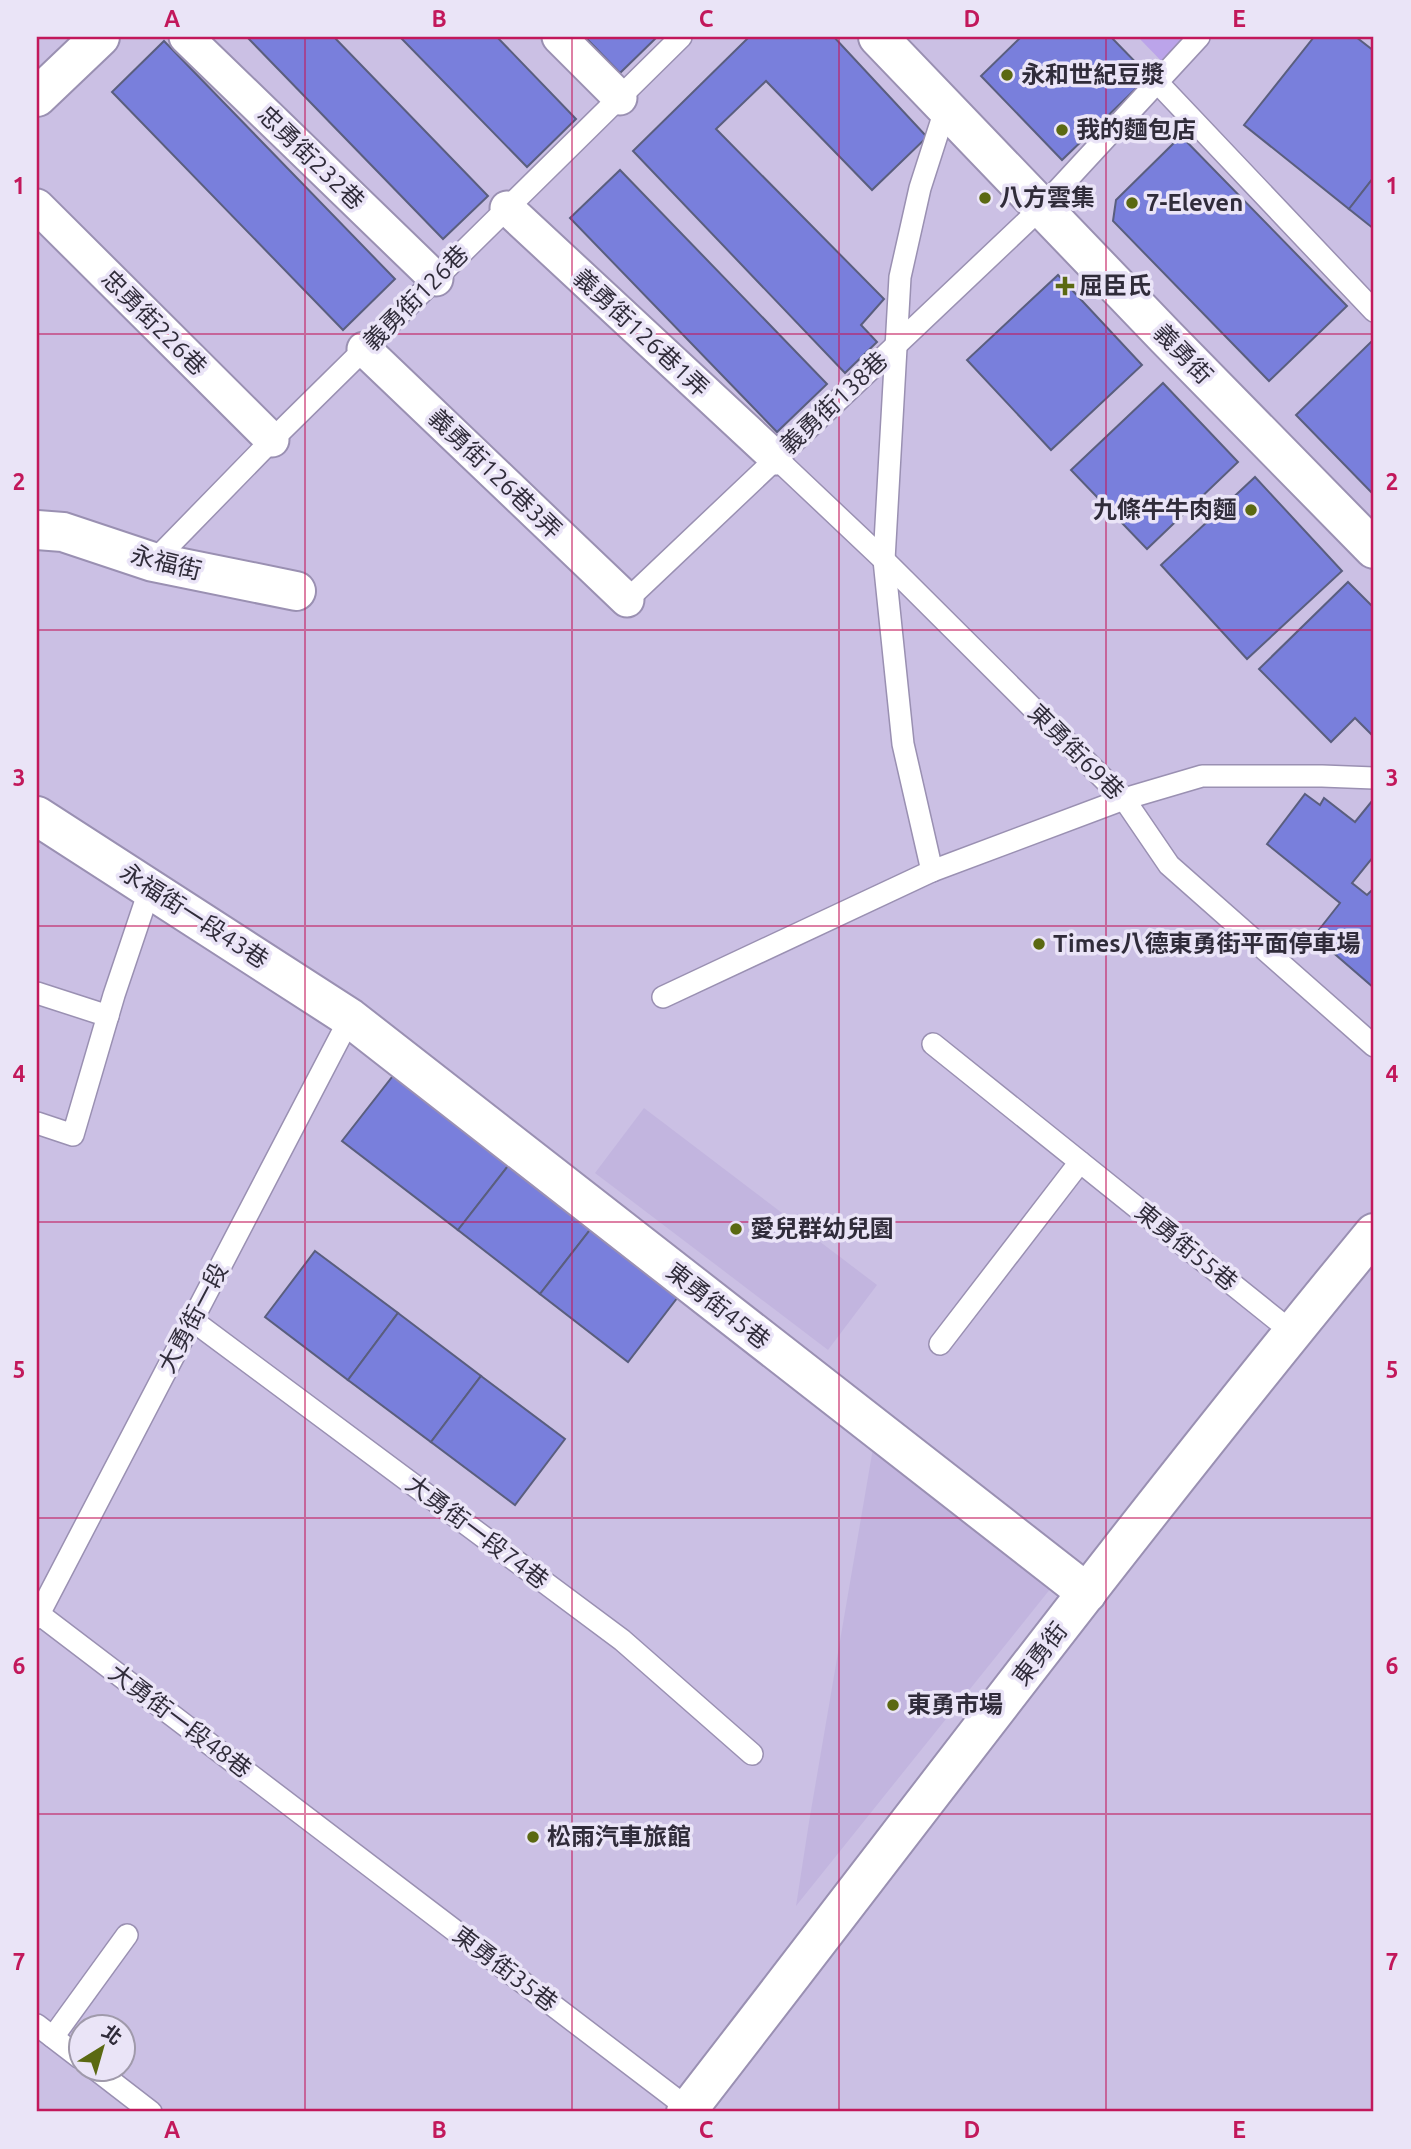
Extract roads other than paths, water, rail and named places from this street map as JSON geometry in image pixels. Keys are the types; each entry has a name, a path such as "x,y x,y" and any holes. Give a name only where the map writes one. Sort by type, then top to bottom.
{"street":[{"path":"37,97 100,37"},
{"name":"忠勇街232巷","path":"186,37 436,279"},
{"path":"559,37 620,98"},
{"name":"義勇街","path":"878,37 1374,549"},
{"name":"忠勇街226巷","path":"37,206 272,440"},
{"name":"義勇街126巷1弄","path":"507,208 776,458"},
{"name":"義勇街126巷3弄","path":"364,349 627,600"},
{"name":"永福街","path":"45,523 153,562 296,591"},
{"name":"永福街一段43巷","path":"37,816 350,1018"},
{"name":"東勇街45巷","path":"350,1018 1087,1593"},
{"name":"東勇街","path":"688,2110 1087,1593 1292,1332 1374,1233"}],"lane":[{"name":"義勇街126巷","path":"153,562 272,440 681,37"},
{"name":"義勇街138巷","path":"627,600 1042,208 1199,37"},
{"path":"1157,82 1374,310"},
{"path":"932,871 903,744 884,560 900,277 920,188 946,107"},
{"name":"東勇街69巷","path":"776,458 884,560 1124,799 1169,865 1374,1046"},
{"path":"663,997 932,871 1124,799 1202,776 1374,778"},
{"path":"37,1124 73,1135 150,888"},
{"path":"37,993 108,1016"},
{"name":"大勇街一段","path":"38,1616 350,1018"},
{"name":"東勇街55巷","path":"933,1044 1292,1332"},
{"path":"940,1344 1080,1162"},
{"name":"大勇街一段74巷","path":"192,1320 622,1640 752,1754"},
{"name":"大勇街一段48巷","path":"38,1616 321,1828"},
{"name":"東勇街35巷","path":"321,1828 688,2110"},
{"path":"66,2047 45,2031 127,1935"},
{"path":"112,2082 151,2112"}],"place":[{"name":"永和世紀豆漿","path":"1007,75"},
{"name":"我的麵包店","path":"1062,130"},
{"name":"八方雲集","path":"985,198"},
{"name":"7-Eleven","path":"1132,203"},
{"name":"屈臣氏","path":"1065,286"},
{"name":"九條牛牛肉麵","path":"1251,510"},
{"name":"Times八德東勇街平面停車場","path":"1039,944"},
{"name":"愛兒群幼兒園","path":"736,1229"},
{"name":"東勇市場","path":"893,1705"},
{"name":"松雨汽車旅館","path":"533,1837"}]}
